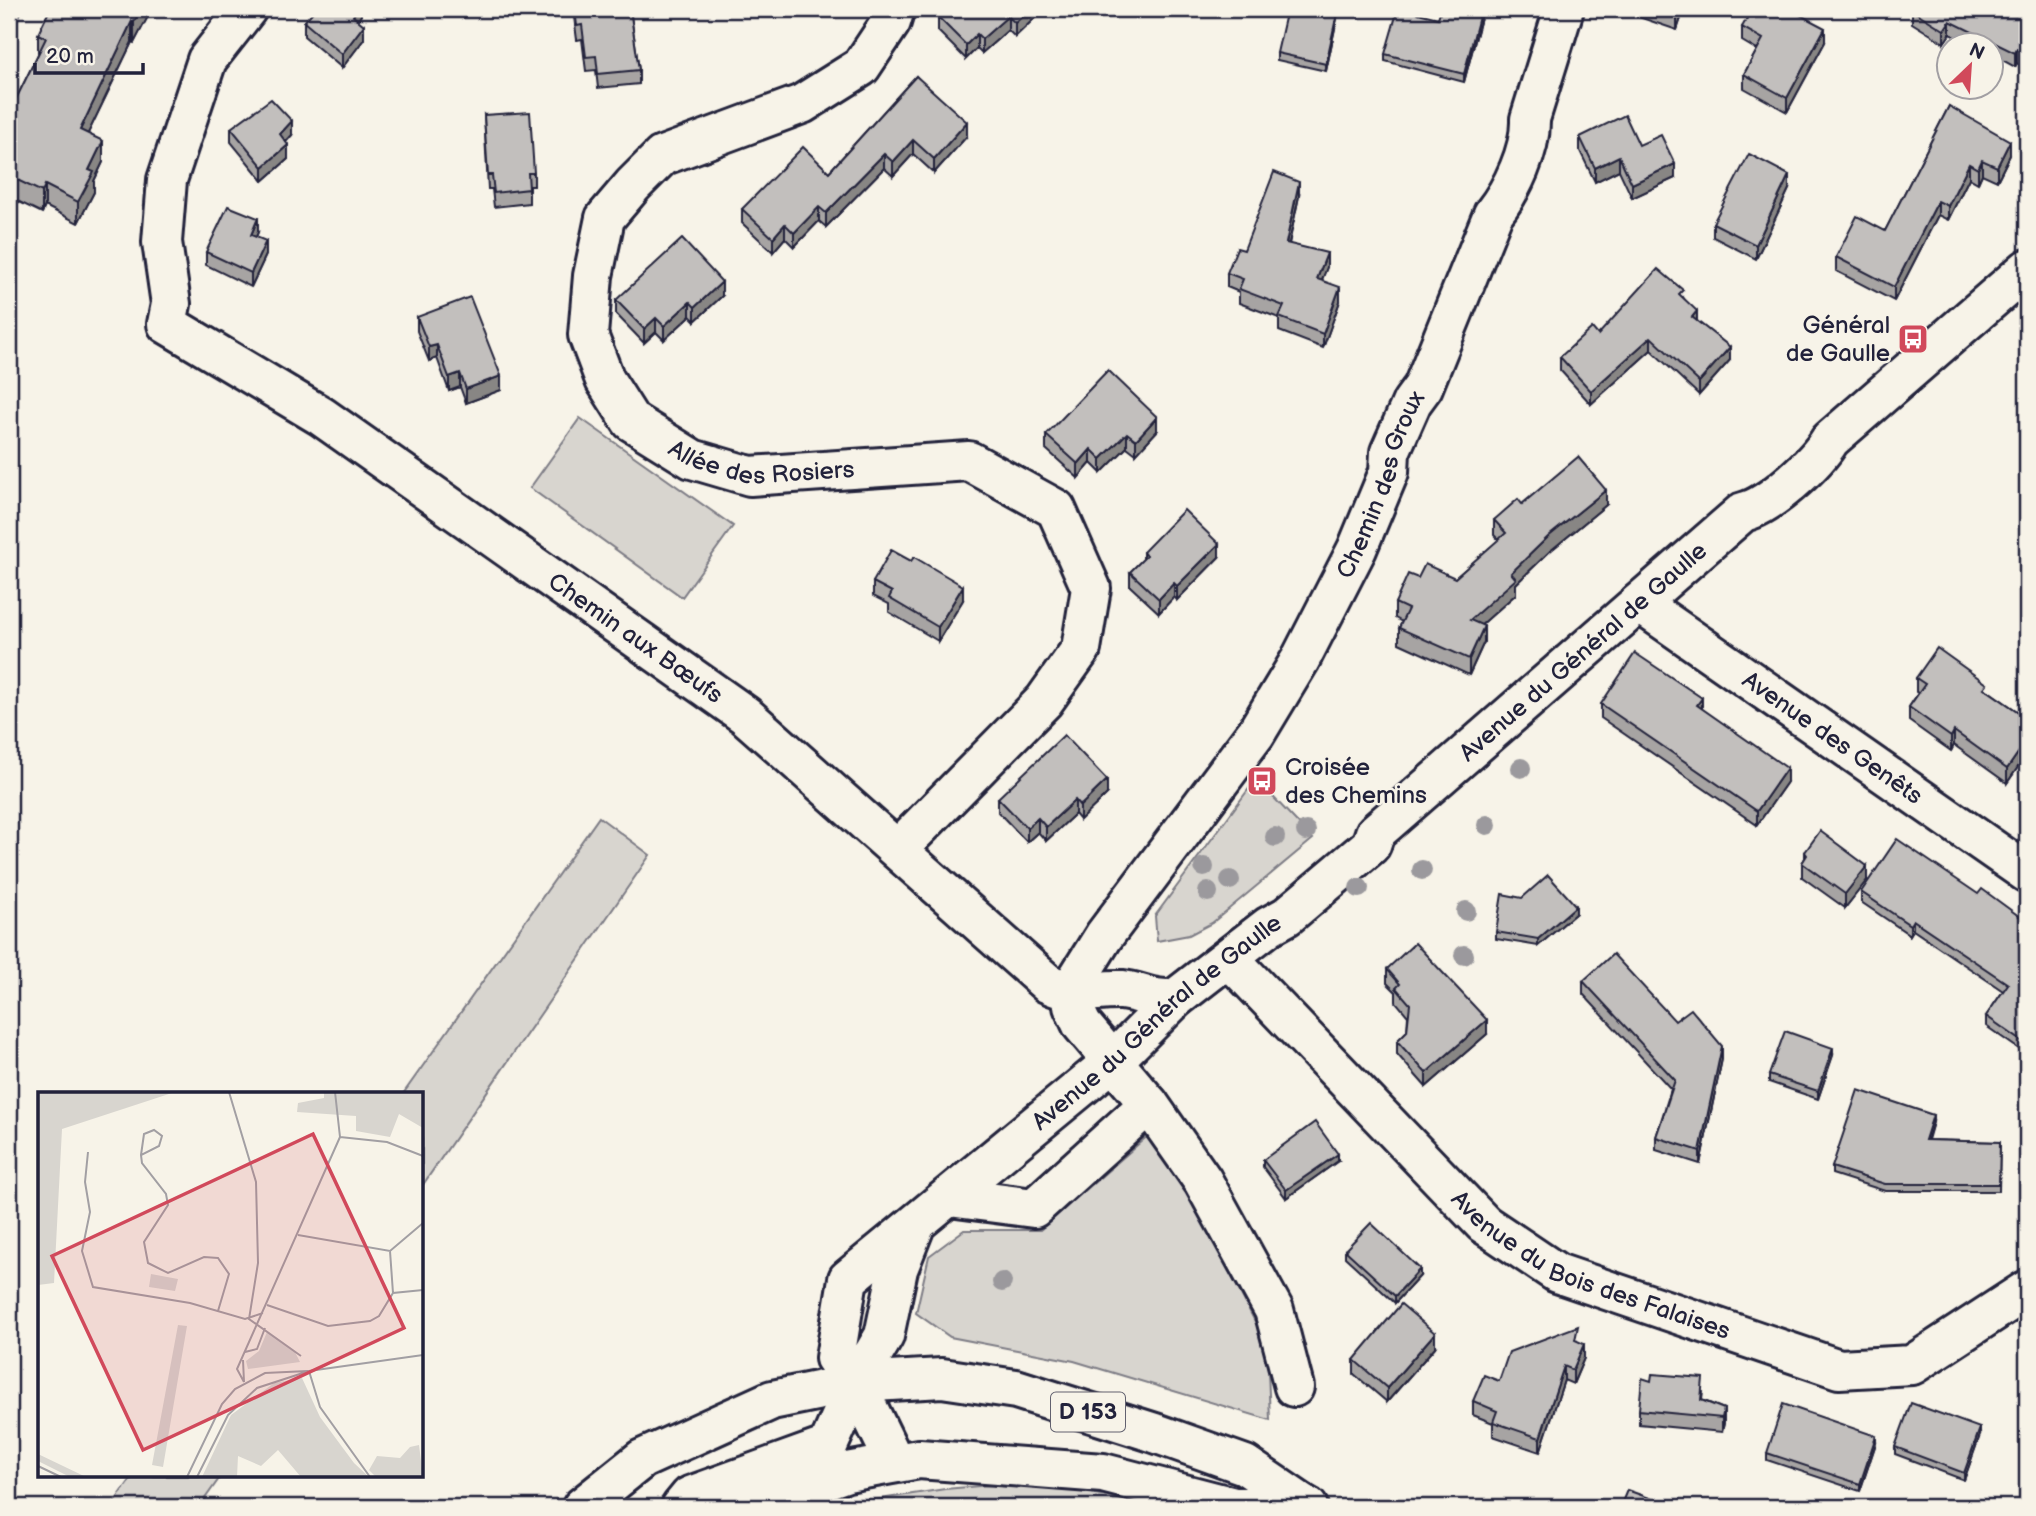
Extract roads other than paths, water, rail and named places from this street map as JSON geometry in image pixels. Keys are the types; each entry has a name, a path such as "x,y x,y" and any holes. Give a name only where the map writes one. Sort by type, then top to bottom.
{"street":[{"name":"Chemin aux Bœufs","path":"247,9 207,60 167,180 162,242 171,304 167,324 321,416 745,715 1038,976 1072,994"},
{"name":"Allée des Rosiers","path":"895,9 891,22 861,67 802,104 662,156 633,185 605,218 593,276 589,335 604,380 632,421 692,459 750,477 969,461 1056,509 1091,588 1081,649 1044,701 898,849"},
{"name":"Chemin des Groux","path":"1072,994 1085,965 1256,733 1300,660 1357,549 1388,472 1396,440 1412,401 1423,387 1493,214 1505,200 1531,135 1530,119 1564,9"},
{"name":"Avenue du Général de Gaulle","path":"681,1507 690,1496 828,1446 856,1383 884,1336 898,1269 915,1226 1143,1035 1176,998 1269,926 1287,916 1371,845 1375,833 1743,512 1757,509 1776,493 1822,453 1830,439 2027,269"},
{"name":"Avenue des Genêts","path":"1639,603 2027,873"},
{"path":"1117,922 1112,952 1143,1035"},
{"name":"Avenue du Bois des Falaises","path":"1229,958 1484,1224 1557,1273 1839,1369 1912,1365 2027,1290"},
{"path":"1176,998 1163,1000 1124,990 1072,994 1075,1014 1082,1026 1149,1104 1203,1181 1274,1310 1294,1387"},
{"path":"949,1197 1034,1208 1149,1104"},
{"name":"D 153","path":"582,1507 642,1459 772,1400 856,1383 942,1378 1016,1389 1245,1465 1306,1507"},
{"path":"856,1383 894,1461"},
{"name":"D 153","path":"748,1507 847,1472 894,1461 919,1459 1103,1473 1234,1507 1306,1507"}],"place":[{"name":"Général de Gaulle","path":"1913,339"},
{"name":"Croisée des Chemins","path":"1262,781"}]}
